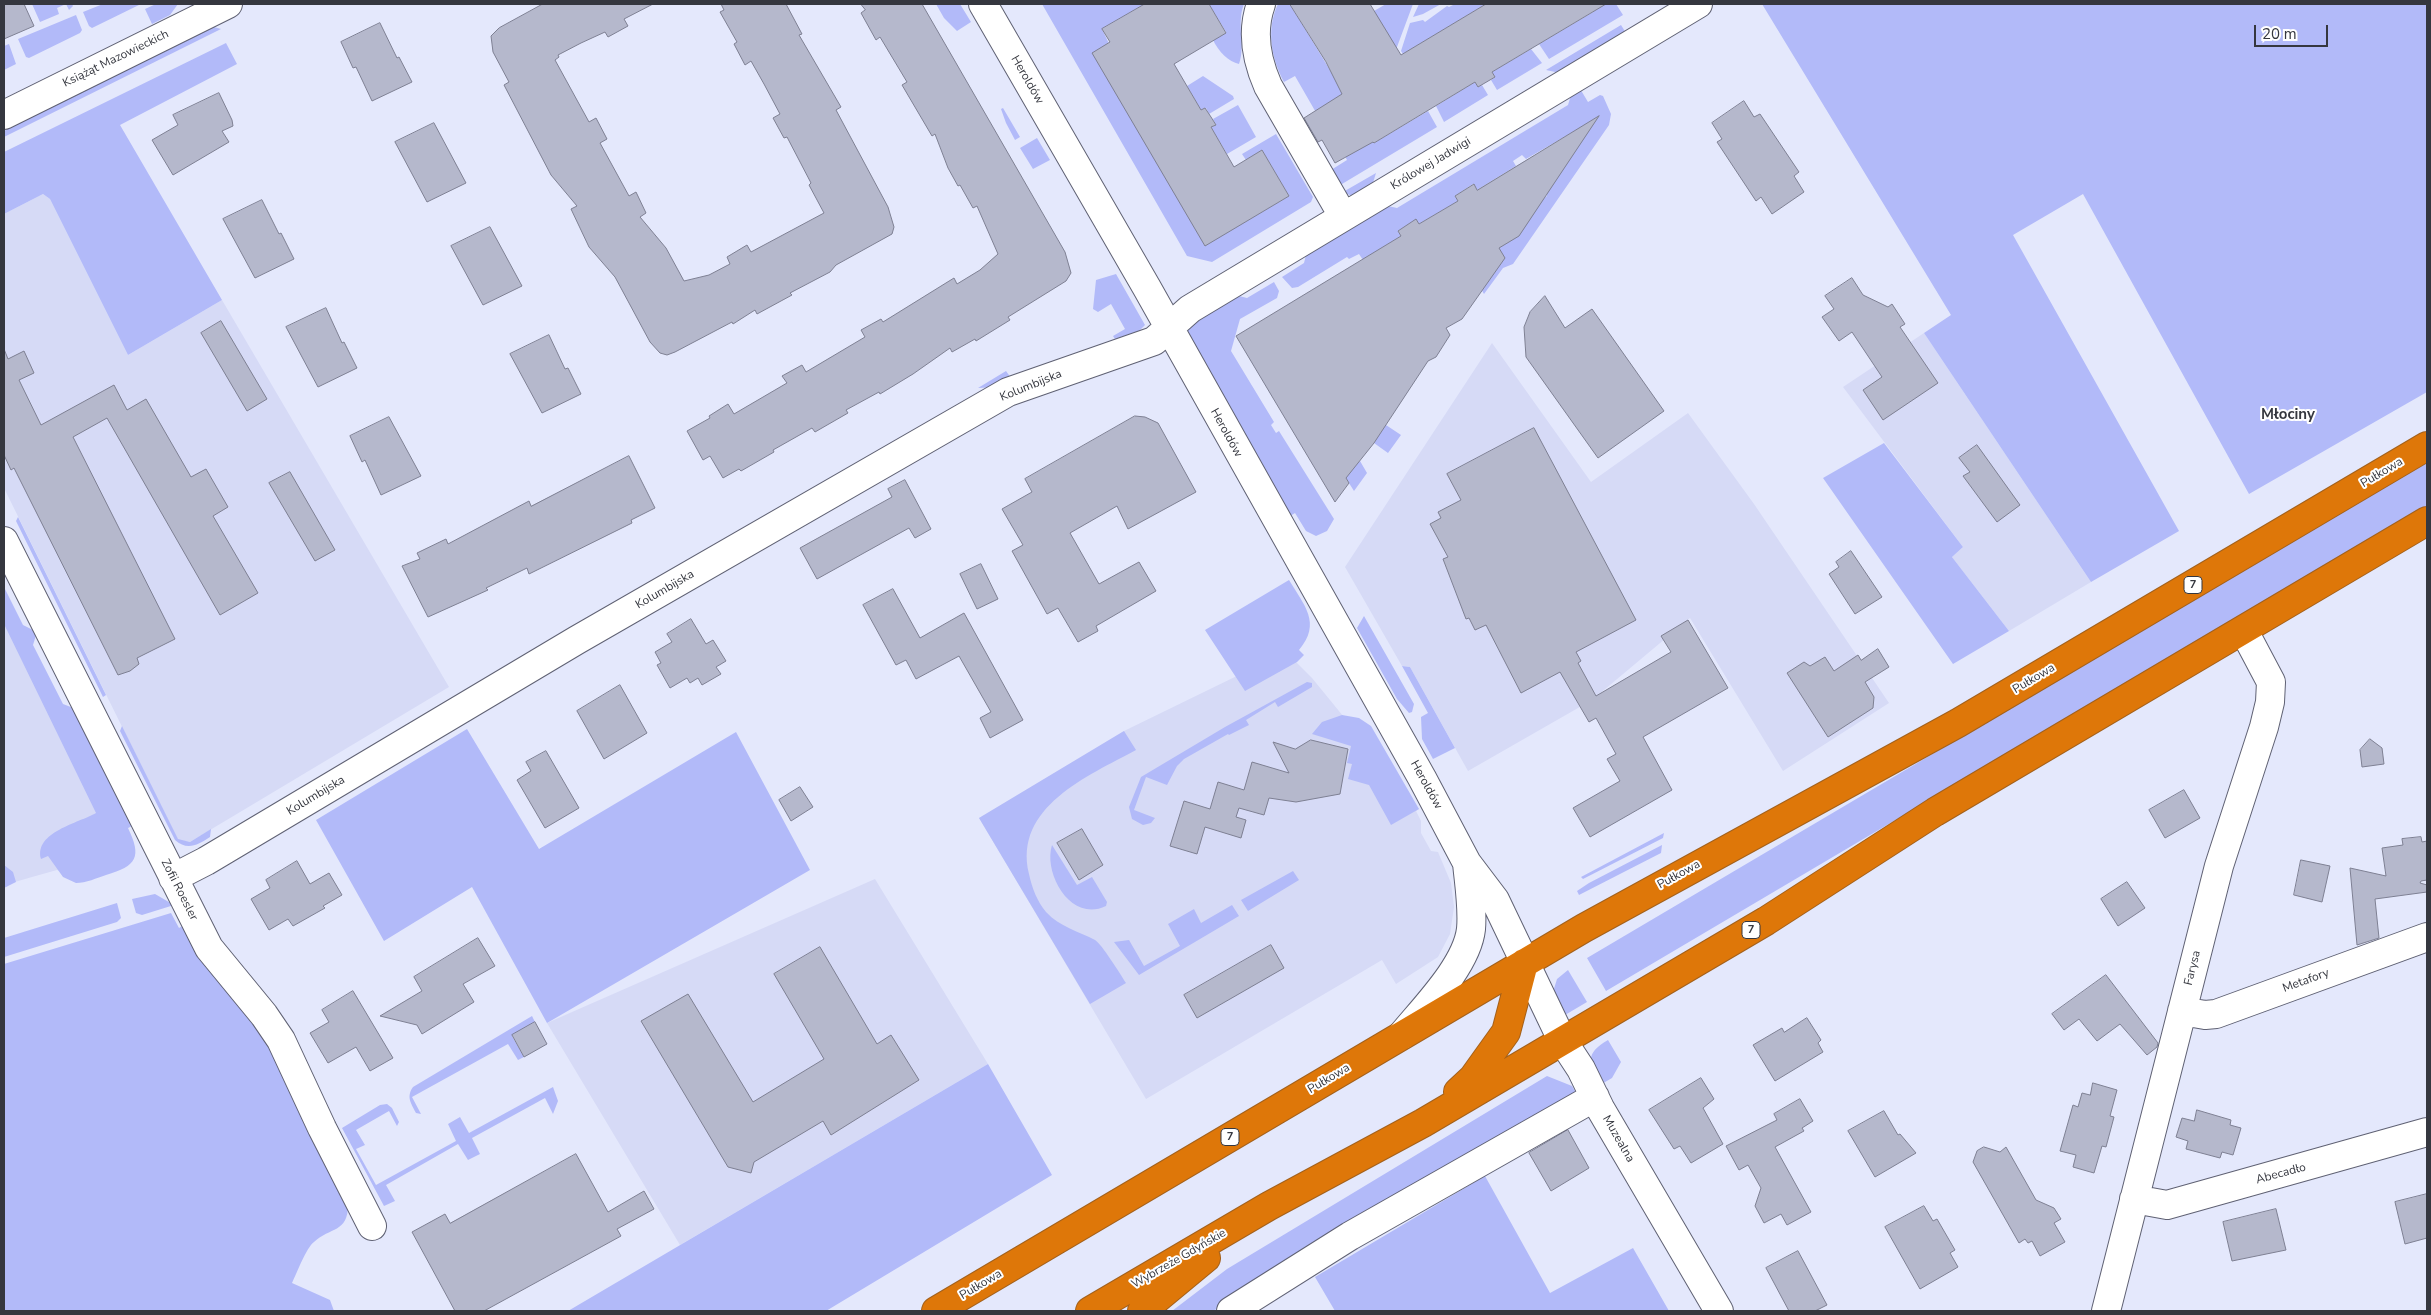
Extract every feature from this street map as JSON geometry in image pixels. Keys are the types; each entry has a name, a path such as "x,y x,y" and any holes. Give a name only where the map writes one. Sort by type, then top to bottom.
{"highway":[{"name":"Pułkowa","path":"936,1311 1524,963 1724,849 1958,723 2427,446"},
{"name":"7","path":"1269,1206 1423,1123 1766,921 1944,807 2427,521"},
{"path":"1423,1123 1473,1078 1506,1032 1524,963"},
{"path":"1142,1311 1269,1206"},
{"name":"Wybrzeże Gdyńskie","path":"1090,1311 1269,1206"}],"street":[{"name":"Książąt Mazowieckich","path":"4,115 228,4"},
{"name":"Heroldów","path":"983,4 1422,778 1467,863 1495,900 1524,963"},
{"path":"1261,4 1255,32 1257,52 1263,74 1343,216"},
{"name":"Królowej Jadwigi","path":"1167,328 1190,309 1698,4"},
{"name":"Kolumbijska","path":"173,878 200,864 577,640 1008,392 1147,344 1154,341 1167,328"},
{"name":"Zofii Roesler","path":"4,541 209,948 264,1015 281,1040 322,1128 372,1226"},
{"name":"Farysa","path":"2106,1311 2219,866 2240,796 2264,727 2270,702 2271,682 2244,631"},
{"name":"Heroldów","path":"1400,1037 1448,977 1467,944 1471,929 1471,912 1467,863"},
{"name":"Metafory","path":"2182,1011 2205,1016 2216,1014 2427,937"},
{"name":"Muzealna","path":"1524,963 1562,1040 1581,1069 1595,1097 1719,1311"},
{"path":"1231,1311 1350,1236 1595,1097"},
{"name":"Abecadło","path":"2134,1199 2167,1205 2427,1132"}],"shaded area":[{"path":"32,4 66,4 57,8 59,14 40,22"},
{"path":"66,4 72,4 73,6 69,10"},
{"path":"103,4 141,4 92,28 89,26 83,12"},
{"path":"156,4 178,4 170,15 152,24 145,9"},
{"path":"936,4 960,4 971,22 957,31 944,18"},
{"path":"1042,4 1145,4 1102,29 1205,245 1289,196 1262,150 1246,160 1242,154 1276,134 1313,197 1311,202 1212,262 1187,256"},
{"path":"1209,4 1244,4 1241,19 1242,49 1239,64 1231,61 1224,55 1213,40 1226,32"},
{"path":"1278,4 1290,4 1374,143 1428,111 1437,127 1337,187 1331,170 1347,160 1336,140 1333,142 1295,76 1284,82 1276,63 1271,33 1274,14"},
{"path":"1386,4 1413,4 1394,55 1374,11"},
{"path":"1419,4 1441,4 1413,17"},
{"path":"1455,4 1486,4 1403,54 1401,51 1410,23 1423,20 1425,22 1447,6"},
{"path":"1587,4 1616,4 1623,15 1549,59 1539,44 1593,12"},
{"path":"1762,4 2427,4 2427,392 2249,494 2083,194 2013,235 2179,531 2091,582 1924,333 1951,315"},
{"path":"76,15 82,30 80,33 29,58 26,57 18,39"},
{"path":"1621,25 1626,33 1560,73 1546,70"},
{"path":"214,27 221,29 4,137 4,131"},
{"path":"226,43 237,64 120,125 222,300 128,355 50,199 43,194 4,214 4,152"},
{"path":"9,44 16,64 4,70 4,46"},
{"path":"1531,49 1542,63 1497,90 1491,80 1495,77 1492,72"},
{"path":"1203,76 1233,96 1234,99 1209,114 1206,108 1201,110 1187,86"},
{"path":"1475,82 1478,87 1482,85 1488,95 1444,122 1436,106"},
{"path":"1579,87 1588,102 1600,95 1603,96 1611,114 1609,125 1513,264 1503,268 1484,294 1478,284 1500,248 1516,224 1547,196 1544,190 1580,144 1573,132 1526,159 1522,155 1513,161 1516,166 1477,190 1473,184 1455,196 1458,201 1419,224 1416,220 1398,231 1401,236 1363,260 1359,254 1349,259 1347,257 1298,287 1292,288 1282,277 1304,263 1307,251 1383,205 1397,208 1568,105 1572,92"},
{"path":"1238,105 1256,137 1227,154 1211,127 1216,125 1213,119"},
{"path":"1003,108 1020,137 1015,140 1006,123 1001,109"},
{"path":"1037,138 1050,160 1033,169 1020,148"},
{"path":"1376,173 1372,186 1352,196 1343,192"},
{"path":"43,194 50,199 128,355 222,300 449,687 190,842 178,840 4,488 4,214"},
{"path":"1116,274 1145,325 1139,331 1115,339 1113,336 1125,329 1111,304 1098,312 1093,309 1096,280"},
{"path":"1274,282 1279,291 1277,298 1240,319 1231,351 1274,422 1271,425 1276,433 1279,431 1334,519 1327,531 1316,536 1306,531 1295,513 1287,518 1186,330 1188,325 1235,295 1247,298"},
{"path":"1924,333 2091,582 2009,631 1952,557 1963,547 1843,387"},
{"path":"1492,343 1591,482 1688,413 1754,504 1889,703 1783,771 1690,618 1592,700 1468,771 1410,667 1402,666 1345,567"},
{"path":"1006,371 1011,378 997,387 978,388"},
{"path":"1359,407 1401,435 1388,453 1374,443"},
{"path":"1884,443 1963,547 1952,557 2009,631 1953,664 1823,478"},
{"path":"1360,461 1367,473 1354,491 1342,472"},
{"path":"2427,462 2427,506 1606,991 1587,958"},
{"path":"18,517 106,695 103,697 16,521"},
{"path":"1289,580 1305,606 1310,623 1306,640 1299,650 1304,655 1297,662 1245,691 1205,630"},
{"path":"4,587 23,625 37,632 33,645 63,704 76,709 134,825 128,828 135,846 134,859 130,864 116,872 76,883 63,877 48,856 41,859 41,850 44,842 51,835 96,813 4,624"},
{"path":"4,613 116,838 64,872 57,870 8,884 4,888"},
{"path":"1364,616 1414,704 1412,712 1409,713 1397,699 1357,628"},
{"path":"1286,652 1312,678 1419,809 1416,811 1421,821 1421,833 1431,851 1438,852 1451,883 1454,907 1450,934 1438,957 1396,984 1382,960 1146,1099 979,818 1124,731"},
{"path":"1402,666 1410,667 1455,748 1433,759 1422,739 1421,717 1428,713"},
{"path":"1307,682 1312,683 1312,687 1278,707 1275,702 1246,720 1249,725 1228,734 1184,759 1177,766 1167,785 1146,777 1134,810 1155,818 1151,823 1143,825 1132,819 1129,807 1141,777 1225,727"},
{"path":"1342,715 1359,718 1371,726 1419,809 1391,825 1369,785 1348,779 1352,764 1347,763 1351,746 1312,734 1322,722"},
{"path":"122,726 178,839 190,842 211,829 210,837 192,846 184,845 175,840 120,731"},
{"path":"467,729 539,849 736,732 810,870 547,1023 472,887 384,941 316,820"},
{"path":"1124,731 1136,750 1077,783 1058,797 1043,812 1032,830 1027,851 1030,879 1035,894 1046,912 1069,928 1098,942 1126,983 1090,1004 979,818"},
{"path":"1664,833 1663,838 1583,879 1581,877"},
{"path":"1052,845 1077,885 1092,877 1107,902 1106,906 1093,909 1082,908 1071,902 1062,893 1052,869 1050,857"},
{"path":"1662,845 1661,853 1579,895 1577,891 1589,883"},
{"path":"4,865 13,872 16,882 4,888"},
{"path":"1293,871 1299,880 1248,911 1241,900"},
{"path":"875,879 988,1064 680,1245 547,1023"},
{"path":"155,894 174,905 142,915 136,913 132,899"},
{"path":"117,903 121,918 117,922 4,957 4,938"},
{"path":"1232,905 1239,916 1139,975 1114,942 1129,940 1144,966 1180,946 1168,924 1194,909 1201,923"},
{"path":"171,913 179,928 184,925 270,1045 348,1205 345,1220 341,1225 320,1237 311,1245 292,1283 330,1300 334,1311 4,1311 4,964"},
{"path":"1568,970 1587,1002 1565,1015 1553,992 1557,979"},
{"path":"532,1016 535,1022 512,1036 524,1057 518,1060 508,1044 412,1097 421,1114 416,1113 410,1097 413,1087"},
{"path":"1608,1040 1621,1062 1612,1078 1600,1085 1593,1071 1591,1060 1595,1050"},
{"path":"988,1064 1052,1175 826,1311 568,1311"},
{"path":"1547,1076 1572,1086 1578,1096 1213,1311 1172,1311 1227,1269"},
{"path":"553,1087 558,1101 553,1114 545,1098 472,1138 480,1154 468,1160 458,1144 386,1185 395,1201 384,1206 342,1128 380,1105 387,1104 392,1108 399,1122 397,1126 389,1111 356,1130 365,1145 356,1149 376,1185 456,1141 448,1124 460,1117 469,1133"},
{"path":"1485,1176 1550,1293 1633,1248 1669,1311 1335,1311 1315,1277"}],"building":[{"path":"4,4 24,4 34,26 4,39"},
{"path":"543,4 653,4 624,19 628,26 608,37 605,32 581,43 558,55 559,57 555,60 589,122 596,118 607,139 600,143 629,196 636,192 646,213 640,217 666,248 684,281 709,275 730,264 727,257 747,245 751,252 824,213 787,137 784,138 773,118 780,114 751,61 745,65 734,44 737,42 720,12 724,10 721,4 786,4 802,34 799,35 841,107 836,110 888,207 894,227 892,234 836,265 830,272 790,293 792,295 757,314 755,310 733,324 732,322 675,352 667,355 660,353 650,342 615,277 589,247 571,209 577,206 551,175 504,85 509,82 493,52 491,36 499,28"},
{"path":"861,4 922,4 1065,252 1071,273 1066,281 1008,317 1010,320 976,341 975,339 952,352 950,348 913,374 880,394 879,392 846,410 848,413 815,432 812,428 741,471 739,469 723,478 710,456 703,460 687,431 710,418 709,416 728,404 734,414 787,383 782,376 802,365 806,372 865,337 861,330 881,319 883,322 954,278 957,284 980,270 998,254 977,206 973,208 960,185 958,186 948,168 935,134 932,136 902,85 907,82 880,37 876,40 861,13 865,10"},
{"path":"1145,4 1209,4 1226,33 1174,64 1201,110 1205,108 1216,125 1211,127 1234,167 1262,150 1289,196 1205,246 1092,53 1110,42 1102,29"},
{"path":"1290,4 1370,4 1401,55 1486,4 1606,4 1492,72 1495,77 1478,87 1475,82 1374,143 1335,163 1322,140 1318,142 1304,118 1342,94 1326,62"},
{"path":"380,23 397,58 399,57 412,82 372,101 356,67 353,68 341,42"},
{"path":"219,93 232,120 233,126 222,131 229,142 173,175 152,140 178,125 173,115"},
{"path":"1744,101 1754,117 1760,114 1799,172 1794,176 1804,192 1772,214 1761,197 1756,201 1717,142 1722,139 1712,123"},
{"path":"1599,116 1519,236 1499,248 1505,258 1462,319 1446,328 1450,335 1436,357 1428,361 1374,443 1346,478 1349,483 1335,502 1236,336 1401,236 1398,231 1416,219 1419,224 1458,201 1455,196 1474,184 1477,190"},
{"path":"434,123 466,183 427,202 395,142"},
{"path":"262,200 294,259 255,278 223,219"},
{"path":"490,227 522,286 483,305 451,246"},
{"path":"1852,278 1863,295 1888,307 1892,304 1905,324 1900,327 1938,383 1883,420 1863,390 1882,377 1852,332 1839,341 1822,317 1834,309 1825,296"},
{"path":"1545,296 1565,328 1592,309 1664,411 1598,458 1526,357 1524,327 1530,312"},
{"path":"326,308 342,343 344,342 357,368 318,387 286,327"},
{"path":"221,321 267,399 247,411 201,333"},
{"path":"549,335 565,369 568,368 581,394 542,413 510,354"},
{"path":"4,349 8,359 24,351 34,373 19,380 41,425 114,385 127,410 146,399 191,477 206,469 228,507 213,516 258,593 220,615 107,418 73,437 175,639 137,658 139,664 130,671 118,675 14,468 11,470 4,455"},
{"path":"1135,416 1145,417 1158,423 1196,492 1128,529 1117,506 1070,533 1099,584 1139,562 1156,591 1096,626 1098,631 1078,642 1058,608 1047,614 1012,551 1023,545 1002,509 1032,492 1025,479"},
{"path":"389,417 421,476 381,495 365,460 362,462 350,436"},
{"path":"1534,428 1636,620 1576,652 1581,661 1578,663 1596,696 1671,652 1661,636 1688,620 1728,688 1643,737 1672,790 1590,837 1573,808 1620,781 1607,759 1616,754 1596,718 1589,722 1560,672 1521,693 1486,625 1475,630 1469,618 1466,619 1443,559 1448,557 1430,524 1441,518 1438,512 1461,500 1447,474"},
{"path":"1977,445 2020,505 1997,522 1963,476 1970,472 1959,458"},
{"path":"629,456 655,508 631,520 632,523 529,574 527,568 486,588 488,590 428,617 402,566 420,559 417,553 446,539 448,544 529,501 531,506"},
{"path":"290,472 335,550 315,561 269,483"},
{"path":"905,480 931,529 915,538 909,528 817,579 800,548 892,497 888,489"},
{"path":"1851,551 1882,597 1855,614 1829,574 1839,567 1836,562"},
{"path":"981,564 998,599 977,609 960,574"},
{"path":"893,589 920,638 964,613 1023,720 990,738 980,718 991,712 959,656 916,679 906,660 896,665 863,605"},
{"path":"691,619 706,644 713,640 726,661 716,667 721,674 702,685 698,678 690,683 687,678 670,688 657,665 661,663 655,652 672,642 667,634"},
{"path":"1878,649 1889,667 1865,682 1874,697 1873,708 1828,737 1787,673 1804,662 1810,666 1825,657 1834,671 1858,655 1861,660"},
{"path":"620,685 647,733 604,759 577,711"},
{"path":"2370,739 2382,748 2384,764 2362,767 2360,750"},
{"path":"1311,740 1348,749 1340,794 1296,802 1269,798 1264,815 1239,808 1236,817 1246,820 1241,838 1205,827 1197,854 1170,846 1184,801 1210,809 1218,782 1244,790 1252,762 1289,773 1273,742 1295,749"},
{"path":"546,751 579,808 545,828 517,780 531,771 526,762"},
{"path":"800,787 813,807 791,821 779,800"},
{"path":"2184,790 2200,818 2165,838 2149,810"},
{"path":"1082,829 1103,865 1079,880 1057,843"},
{"path":"2421,837 2422,842 2427,841 2427,880 2420,883 2427,885 2427,892 2375,899 2379,938 2357,945 2350,868 2386,876 2382,848 2403,845 2402,839"},
{"path":"2301,860 2330,866 2322,902 2294,895"},
{"path":"297,861 310,884 329,873 342,895 323,906 325,908 293,926 288,919 269,930 251,899 270,888 266,880"},
{"path":"2127,882 2145,908 2118,926 2101,899"},
{"path":"478,938 495,966 463,984 474,1002 422,1034 417,1025 380,1016 422,991 414,977"},
{"path":"1271,945 1284,968 1197,1018 1184,995"},
{"path":"820,947 877,1044 891,1035 919,1080 831,1135 823,1121 754,1162 751,1173 728,1167 641,1021 688,994 753,1102 824,1059 774,974"},
{"path":"2106,975 2158,1043 2157,1047 2147,1055 2120,1024 2097,1041 2079,1019 2064,1030 2052,1014"},
{"path":"353,991 393,1058 370,1071 356,1047 328,1063 310,1033 329,1022 322,1010"},
{"path":"1807,1018 1821,1040 1818,1043 1823,1052 1775,1081 1753,1045 1782,1028 1784,1032"},
{"path":"535,1022 547,1044 524,1057 512,1035"},
{"path":"1701,1078 1714,1099 1703,1108 1723,1144 1691,1163 1680,1146 1674,1149 1649,1110"},
{"path":"2093,1083 2117,1090 2110,1116 2114,1117 2106,1147 2102,1146 2094,1173 2073,1167 2076,1155 2060,1151 2073,1105 2078,1107 2082,1093 2090,1095"},
{"path":"1800,1099 1813,1121 1802,1128 1804,1131 1775,1147 1811,1212 1787,1225 1781,1214 1764,1223 1755,1206 1761,1188 1748,1165 1739,1170 1726,1146 1777,1120 1774,1114"},
{"path":"2197,1110 2231,1120 2230,1125 2241,1128 2233,1155 2222,1152 2220,1158 2186,1149 2188,1141 2176,1137 2182,1118 2194,1121"},
{"path":"1884,1111 1898,1135 1900,1134 1916,1153 1875,1177 1848,1131"},
{"path":"1568,1130 1589,1168 1551,1191 1529,1153"},
{"path":"1984,1147 2000,1152 2006,1147 2036,1200 2054,1208 2061,1219 2054,1223 2065,1242 2040,1256 2032,1241 2028,1243 2025,1239 2019,1243 1973,1162 1977,1151"},
{"path":"576,1154 608,1212 644,1191 654,1209 617,1229 621,1236 484,1311 455,1311 412,1232 445,1214 450,1223"},
{"path":"2427,1194 2427,1238 2405,1244 2395,1202"},
{"path":"1924,1206 1933,1221 1937,1219 1955,1250 1950,1253 1958,1267 1920,1289 1885,1227"},
{"path":"2276,1209 2286,1250 2232,1261 2223,1222"},
{"path":"1798,1251 1827,1305 1815,1311 1789,1311 1766,1268"}],"district":[{"name":"Młociny","path":"2288,415"}]}
